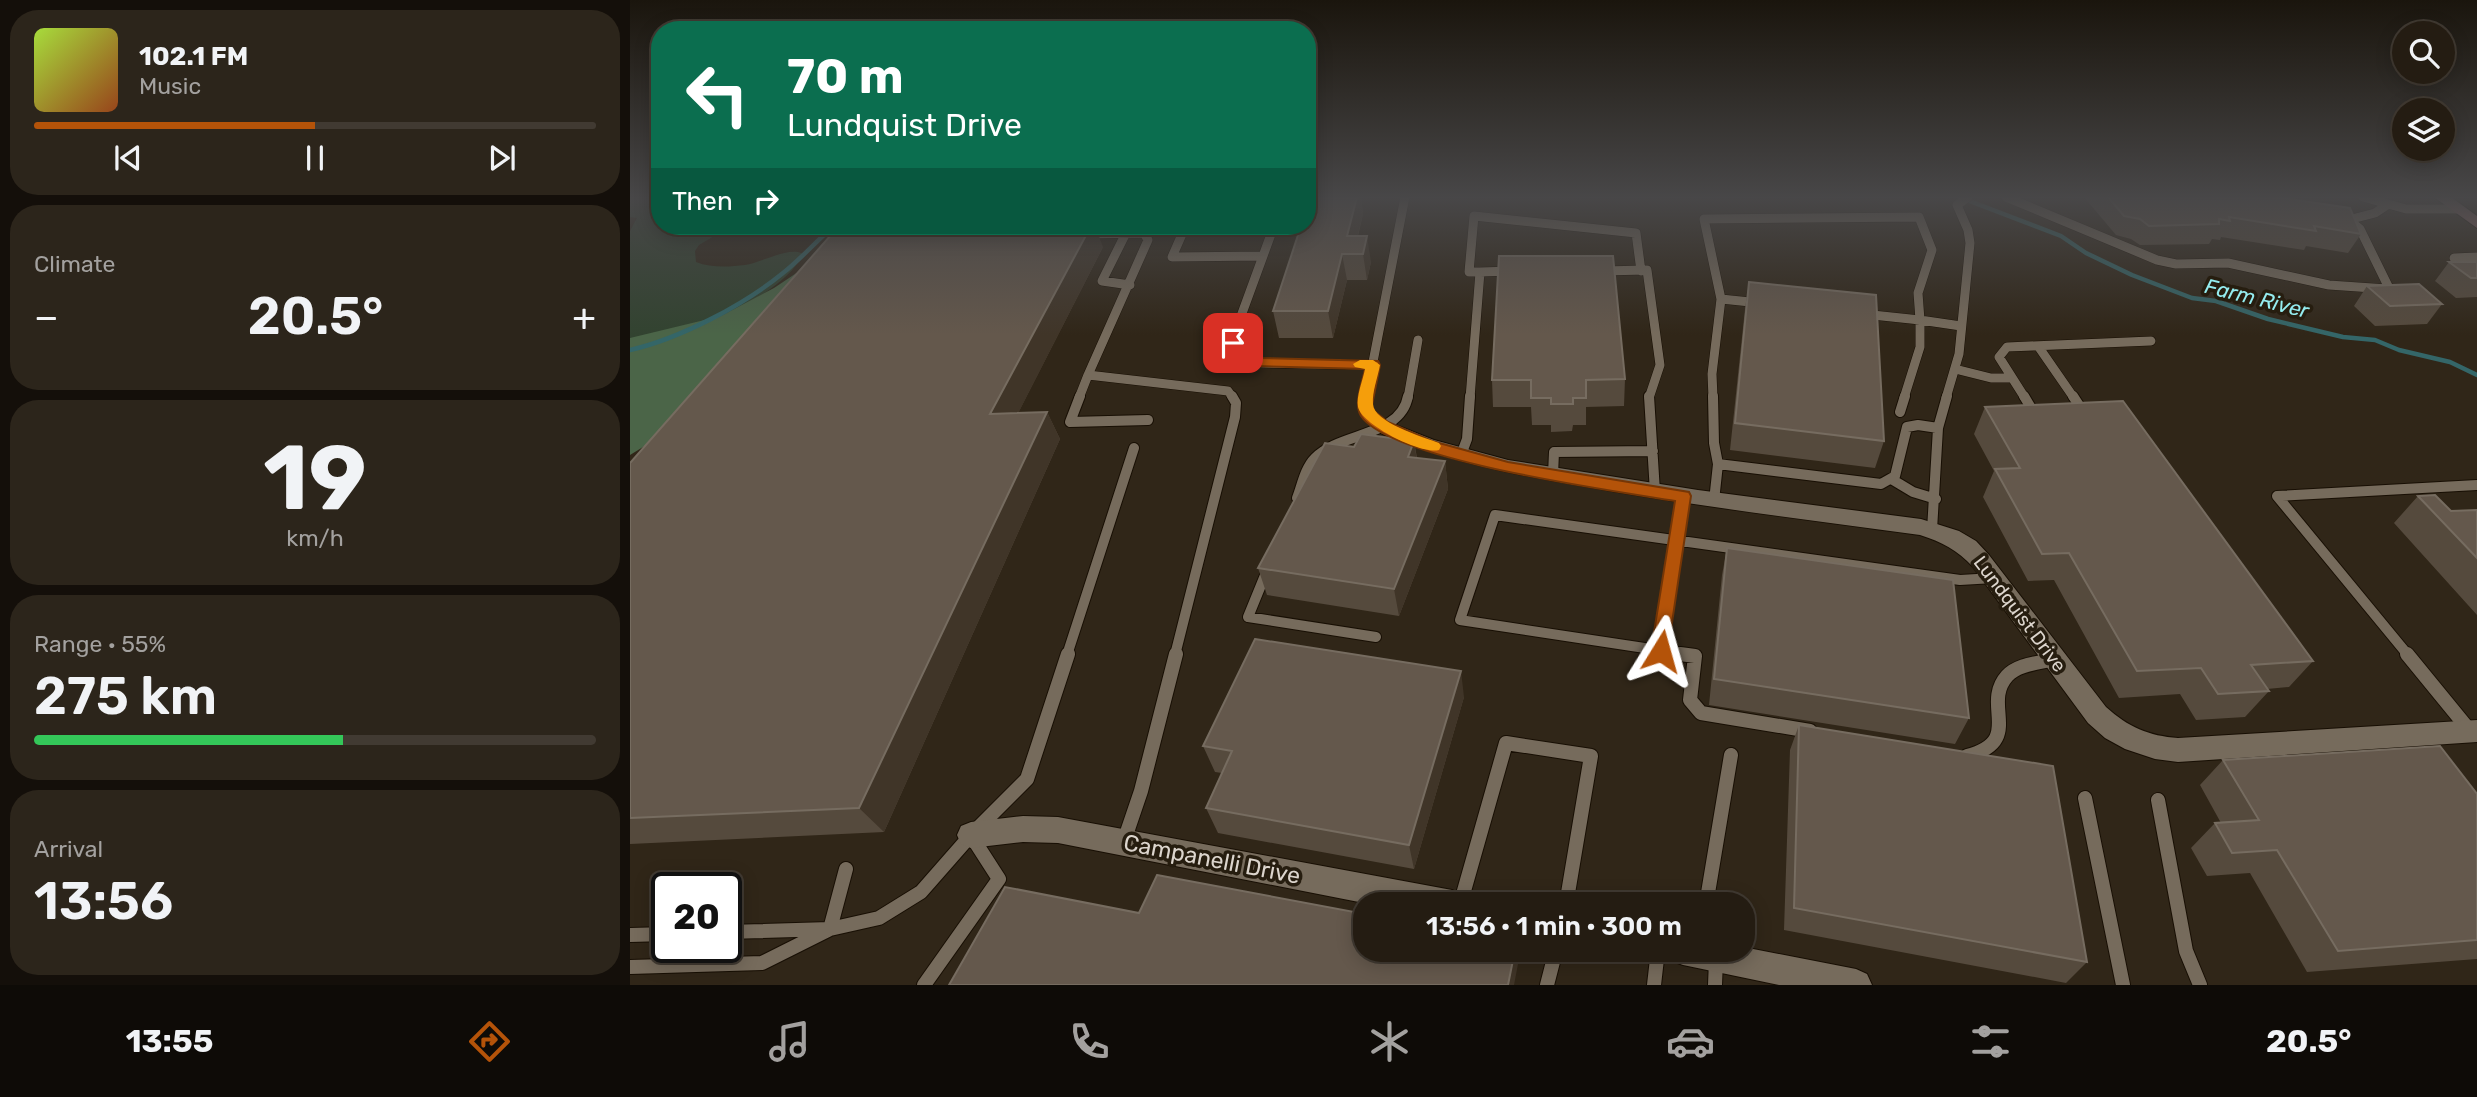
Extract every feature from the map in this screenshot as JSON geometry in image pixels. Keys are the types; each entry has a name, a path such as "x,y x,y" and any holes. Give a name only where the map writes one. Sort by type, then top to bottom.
{"street":[{"name":"Lundquist Drive","path":"1383,426 1415,440 1492,464 1655,492 1932,530 1968,547 2106,723 2130,738 2154,748 2178,750 2473,731"},
{"name":"Campanelli Drive","path":"971,835 1042,829 1384,892"},
{"path":"1716,962 1789,978 1856,985"}],"lane":[{"path":"1122,243 1102,281 1130,285"},
{"path":"1147,243 1088,375 1070,422 1147,420"},
{"path":"1178,243 1172,257 1263,256"},
{"path":"1268,243 1233,338 1234,348 1239,356 1263,363 1373,365"},
{"path":"1383,426 1370,417 1366,410 1396,243"},
{"path":"1472,243 1469,272 1521,271"},
{"path":"1637,243 1641,271"},
{"path":"1709,243 1721,299 1711,381 1714,443 1718,464 1714,500"},
{"path":"1900,412 1920,346 1918,293 1932,250 1929,243"},
{"path":"1932,530 1936,499 1938,428 1955,369 1969,243"},
{"path":"2116,243 2157,260 2176,264 2218,262 2329,285 2386,289 2388,286 2367,243"},
{"path":"2477,257 2454,258 2477,274"},
{"path":"1589,271 1647,270 1660,365 1659,377 1650,390 1648,402 1655,492"},
{"path":"1461,455 1466,439 1480,272"},
{"path":"1721,299 1776,305"},
{"path":"1858,314 1961,326"},
{"path":"1293,507 1316,457 1331,447 1383,426 1402,412 1409,403 1418,340"},
{"path":"2046,412 2034,413 2000,358 2007,347 2151,341"},
{"path":"2038,346 2082,410 2070,411"},
{"path":"1955,369 1991,379 2012,378"},
{"path":"1088,375 1228,391 1236,403 1235,417 1141,791 1123,842"},
{"path":"1718,464 1881,484 1892,480 1897,472 1904,430 1918,425 1938,428"},
{"path":"742,932 830,929 879,918 902,906 921,892 971,835 1027,779 1134,448"},
{"path":"1553,475 1555,452 1653,451"},
{"path":"1892,480 1913,492 1936,499"},
{"path":"2473,731 2277,496 2477,485"},
{"path":"1661,651 1683,496"},
{"path":"1826,734 1701,713 1690,700 1695,656 1460,620 1495,515 1960,580 1994,578"},
{"path":"1273,555 1248,617 1376,637"},
{"path":"1951,754 1974,756 1989,749 1998,735 2002,688 2007,676 2054,659"},
{"path":"1464,892 1506,743 1591,756 1568,892"},
{"path":"1708,892 1731,755"},
{"path":"2085,798 2123,985"},
{"path":"2158,800 2184,944 2200,985"},
{"path":"924,985 999,879 971,835"},
{"path":"630,967 762,963 830,929 846,869"},
{"path":"630,935 651,934"},
{"path":"1548,985 1553,962"},
{"path":"1654,985 1657,962"}],"green space":[{"path":"630,243 702,243 695,251 696,262 714,266 751,264 791,252 803,254 791,271 751,302 630,355"},
{"path":"828,252 684,422 630,455 630,338 721,316 774,288"}],"building":[{"path":"824,243 1082,243 990,414 1047,412 859,808 630,818 630,463"},
{"path":"1295,243 1365,243 1363,254 1342,254 1328,311 1273,311"},
{"path":"1499,256 1613,256 1625,379 1586,380 1586,398 1573,398 1573,404 1551,404 1551,398 1531,398 1531,380 1492,380"},
{"path":"2449,262 2477,262 2477,278 2471,278"},
{"path":"1749,282 1876,295 1884,441 1735,423"},
{"path":"2419,284 2442,304 2390,306 2367,286"},
{"path":"2123,401 2313,661 2251,665 2269,691 2218,694 2201,668 2137,671 2069,553 2042,554 1995,469 2020,468 1985,407"},
{"path":"1361,434 1414,441 1408,457 1445,461 1394,589 1258,568 1325,443 1354,447"},
{"path":"2435,495 2451,511 2477,510 2477,558 2418,496"},
{"path":"1727,548 1953,580 1969,718 1714,679"},
{"path":"1255,639 1461,671 1409,845 1206,808 1232,751 1203,746"},
{"path":"1799,725 2053,766 2087,962 1794,908"},
{"path":"2440,746 2477,794 2477,940 2338,951 2277,850 2232,853 2215,823 2259,820 2223,760"},
{"path":"1157,875 1353,912 1353,962 1513,962 1508,985 949,985 1005,887 1139,913"}],"waterway":[{"name":"Farm River","path":"630,350 669,338 730,309 790,268 816,243"},
{"name":"Farm River","path":"2071,243 2132,275 2192,298 2216,301 2268,319 2343,337 2375,340 2399,350 2450,362 2477,375"}],"slow traffic":[{"path":"1360,364 1373,365 1365,405 1370,417 1383,426 1433,446"}],"route":[{"path":"1233,343 1239,356 1255,362 1373,365 1365,405 1367,414 1383,426 1427,444 1508,467 1683,496 1661,651"}]}
